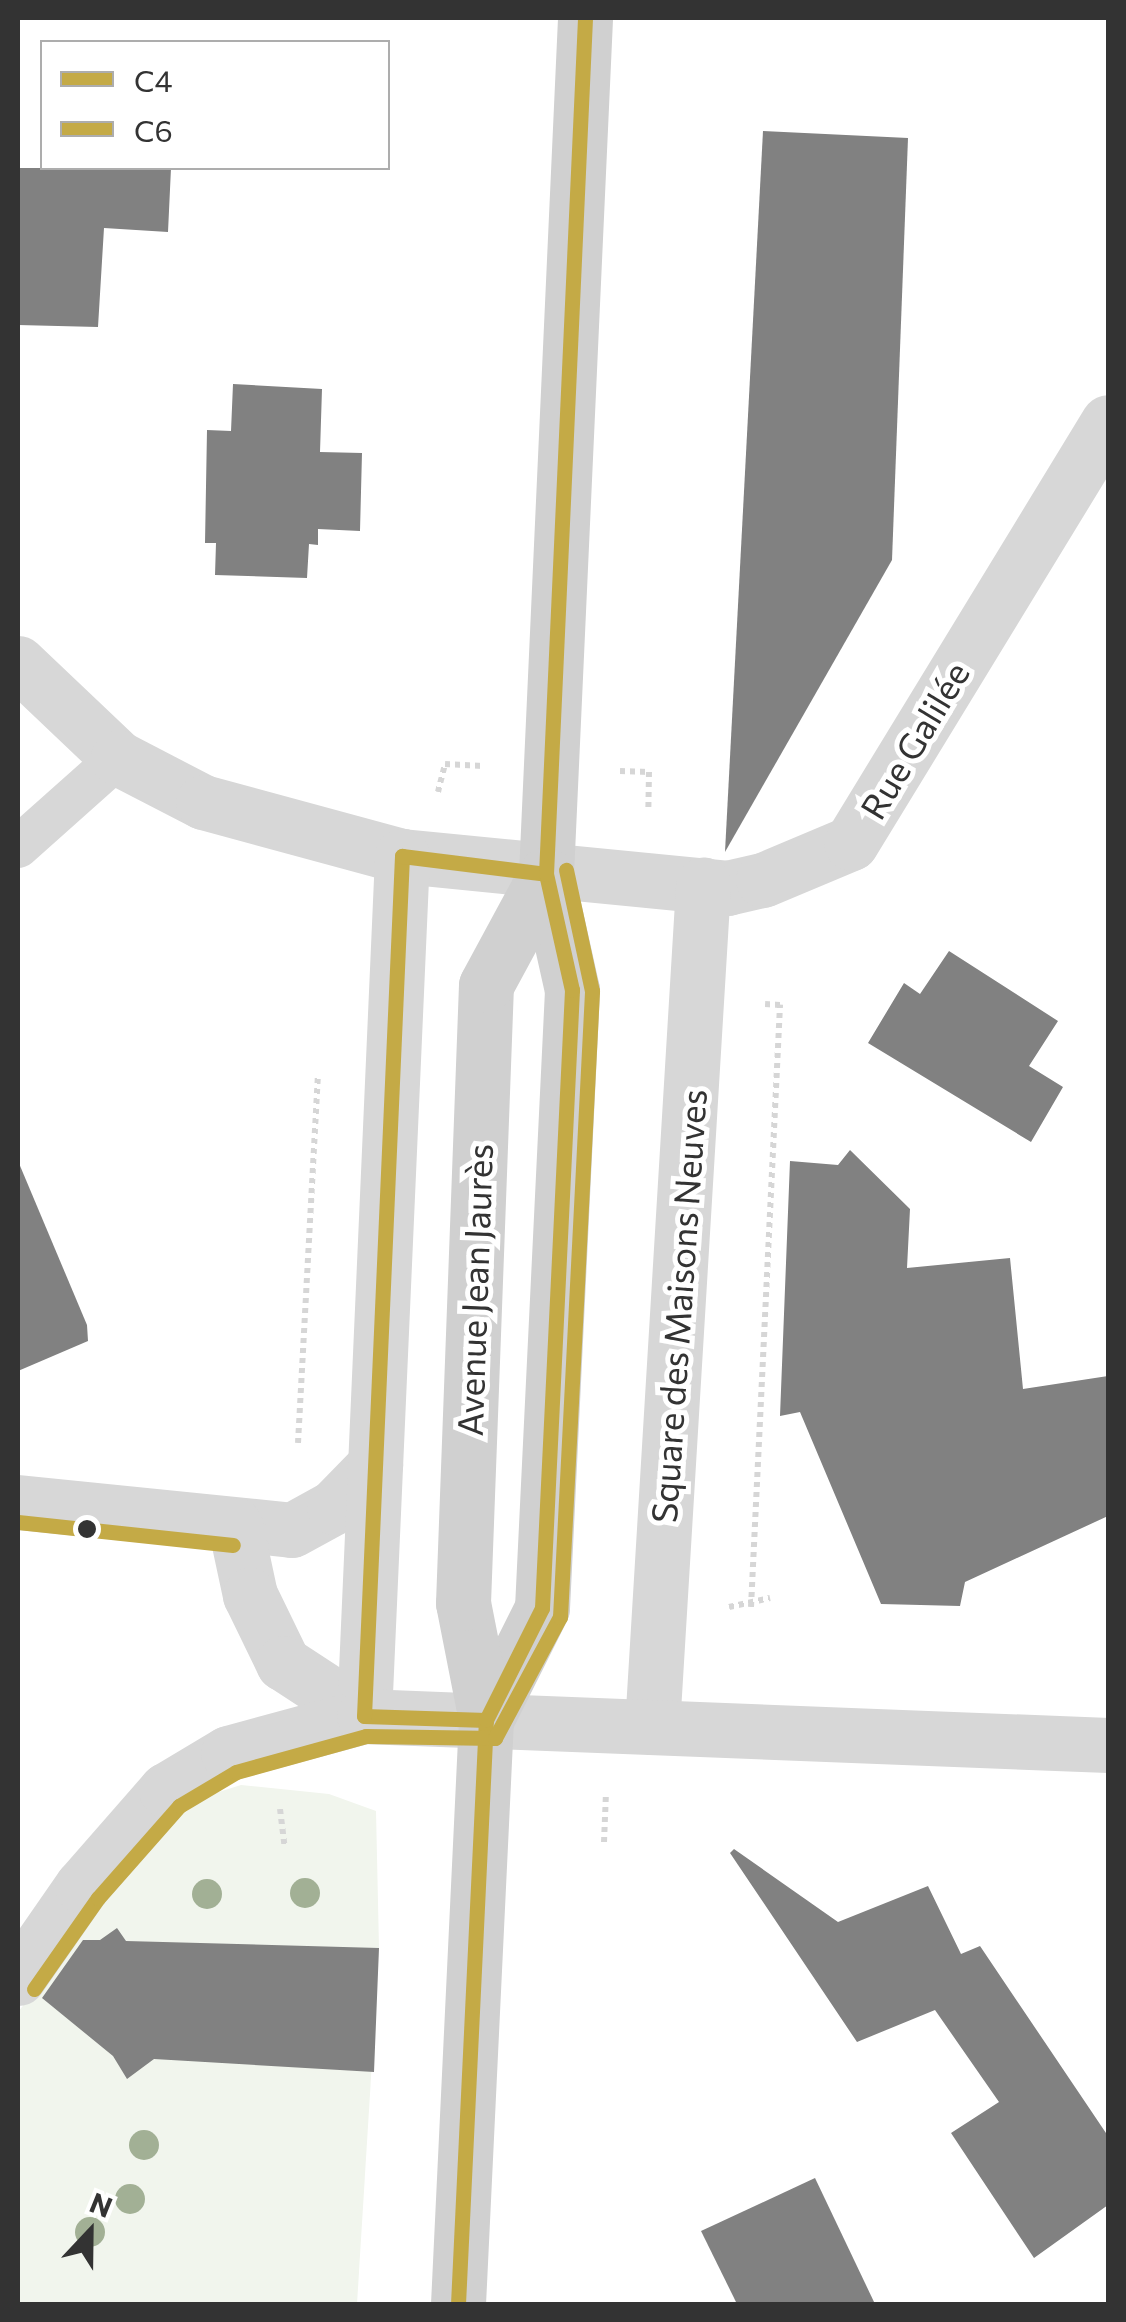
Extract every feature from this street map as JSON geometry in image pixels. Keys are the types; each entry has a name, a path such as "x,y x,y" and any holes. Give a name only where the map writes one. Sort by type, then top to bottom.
{"main road":[{"name":"Avenue Jean Jaurès","path":"486,1720 542,1608 572,990 546,874 585,18"},
{"name":"Avenue Jean Jaurès","path":"458,2304 486,1720 462,1603 486,985 546,874"}],"street":[{"name":"Rue Galilée","path":"18,663 118,758 203,802 402,856 546,874 703,885 762,880 851,842 1108,422"},
{"path":"364,1716 402,856"},
{"name":"Square des Maisons Neuves","path":"652,1727 703,885"},
{"path":"18,1502 292,1530 334,1507 374,1465"},
{"path":"234,1525 250,1595 283,1663 364,1716"},
{"path":"18,1978 82,1886 166,1790 228,1753 364,1716 1082,1743"}],"lane":[{"path":"18,847 118,758"}],"path":[{"path":"751,1607 780,1004"},
{"path":"292,1530 319,1069"},
{"path":"273,1743 284,1847"}],"shaded area":[{"path":"241,1785 329,1794 376,1811 379,1948 357,2304 18,2304 18,2012 159,1833 206,1796"}],"building":[{"path":"763,131 908,138 892,560 725,852"},
{"path":"18,168 171,170 168,232 104,228 98,327 18,325"},
{"path":"233,384 322,389 320,452 362,453 360,531 318,529 318,545 309,544 307,578 215,575 216,543 205,543 207,430 231,431"},
{"path":"949,951 1058,1021 1029,1066 1063,1087 1031,1142 868,1043 904,983 920,994"},
{"path":"850,1150 910,1209 907,1268 1010,1258 1023,1389 1108,1376 1108,1516 965,1582 960,1606 881,1604 800,1412 780,1416 790,1161 838,1165"},
{"path":"18,1161 87,1325 88,1341 18,1371"},
{"path":"734,1849 838,1922 928,1886 961,1954 980,1946 1108,2136 1108,2205 1034,2258 951,2133 999,2102 935,2010 857,2042 730,1853"},
{"path":"117,1928 126,1941 379,1948 374,2072 154,2059 127,2079 113,2056 42,1998 83,1940 100,1940"},
{"path":"815,2178 875,2304 737,2304 701,2231"}],"transit line":[{"name":"C4","path":"458,2304 486,1720 542,1608 572,990 546,874 585,18"},
{"name":"C4","path":"486,1720 364,1716 402,856 546,874"},
{"name":"C6","path":"34,1989 98,1898 179,1806 236,1772 366,1736 495,1738 560,1617 592,991 566,870"},
{"name":"C6","path":"18,1522 233,1545"}]}
